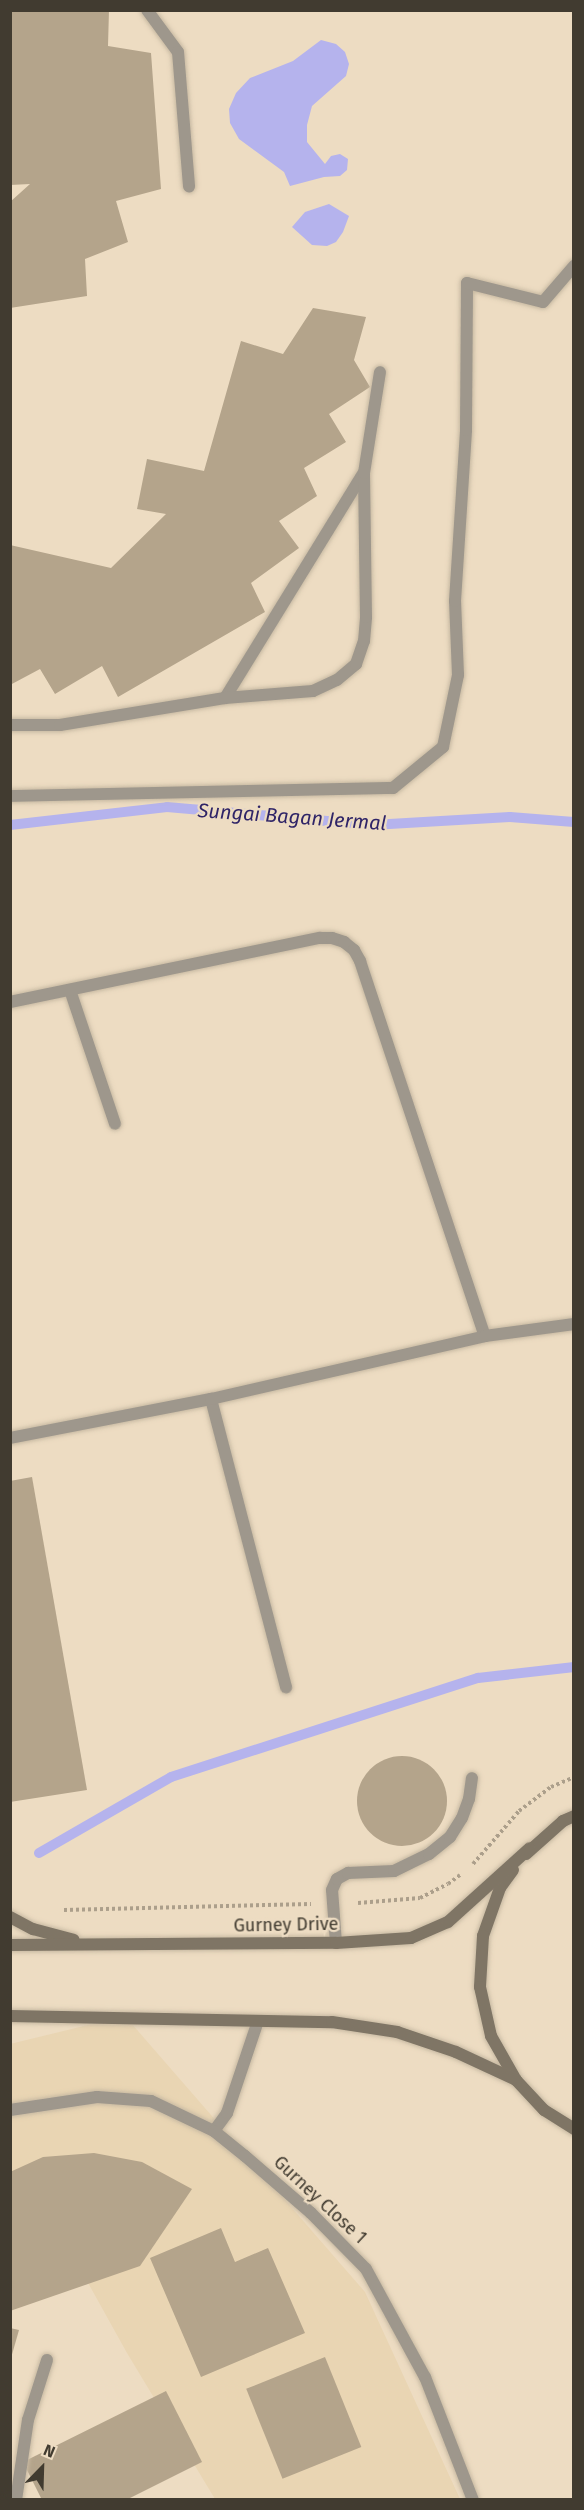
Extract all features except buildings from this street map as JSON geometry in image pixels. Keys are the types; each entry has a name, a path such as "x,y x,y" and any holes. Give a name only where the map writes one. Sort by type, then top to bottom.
{"main road":[{"path":"573,1816 563,1821 530,1848 500,1888 483,1936 480,1977 480,1987 491,2036 516,2080 544,2110 573,2129"},
{"name":"Gurney Drive","path":"10,1945 336,1943 411,1938 448,1922 530,1848"},
{"path":"10,1917 33,1929 89,1945"},
{"path":"10,2016 332,2022 397,2032 456,2052 516,2080"}],"street":[{"path":"147,10 178,52 189,187"},
{"path":"10,796 393,788 443,747 458,675 455,601 466,430 467,283 543,302 573,266"},
{"path":"10,725 60,725 225,698 313,691 337,680 356,664 364,641 366,617 364,473 380,372"},
{"path":"225,698 364,473"},
{"path":"10,1002 320,938 332,938 344,942 354,950 360,962 485,1336"},
{"path":"70,990 115,1124"},
{"path":"10,1438 211,1400 485,1336 573,1324"},
{"path":"211,1400 286,1687"},
{"path":"336,1943 332,1890 337,1879 348,1873 394,1871 429,1854 450,1837 469,1799 471,1778"},
{"path":"214,2131 227,2113 258,2021"},
{"name":"Gurney Close 1","path":"10,2110 97,2097 152,2101 214,2131 311,2213 366,2269 425,2378 473,2499"},
{"path":"16,2499 28,2420 47,2360"}],"path":[{"path":"472,1865 519,1811 551,1787 573,1777"},
{"path":"364,1903 420,1898 448,1884 464,1872"},
{"path":"52,1910 334,1903"}],"shaded area":[{"path":"125,2016 365,2292 460,2499 215,2499 127,2353 87,2281 11,2287 10,2044"}],"water":[{"path":"321,40 336,44 345,52 349,64 346,76 312,106 307,125 307,142 325,164 331,156 340,154 348,159 347,170 340,176 324,177 290,186 284,172 239,139 230,123 229,109 236,93 250,78 293,61"},
{"path":"329,204 349,216 343,232 336,242 327,246 312,245 292,227 305,212"}],"waterway":[{"name":"Sungai Bagan Jermal","path":"10,825 167,807 372,825 510,817 574,822"},
{"path":"39,1853 171,1777 478,1678 574,1667"}]}
